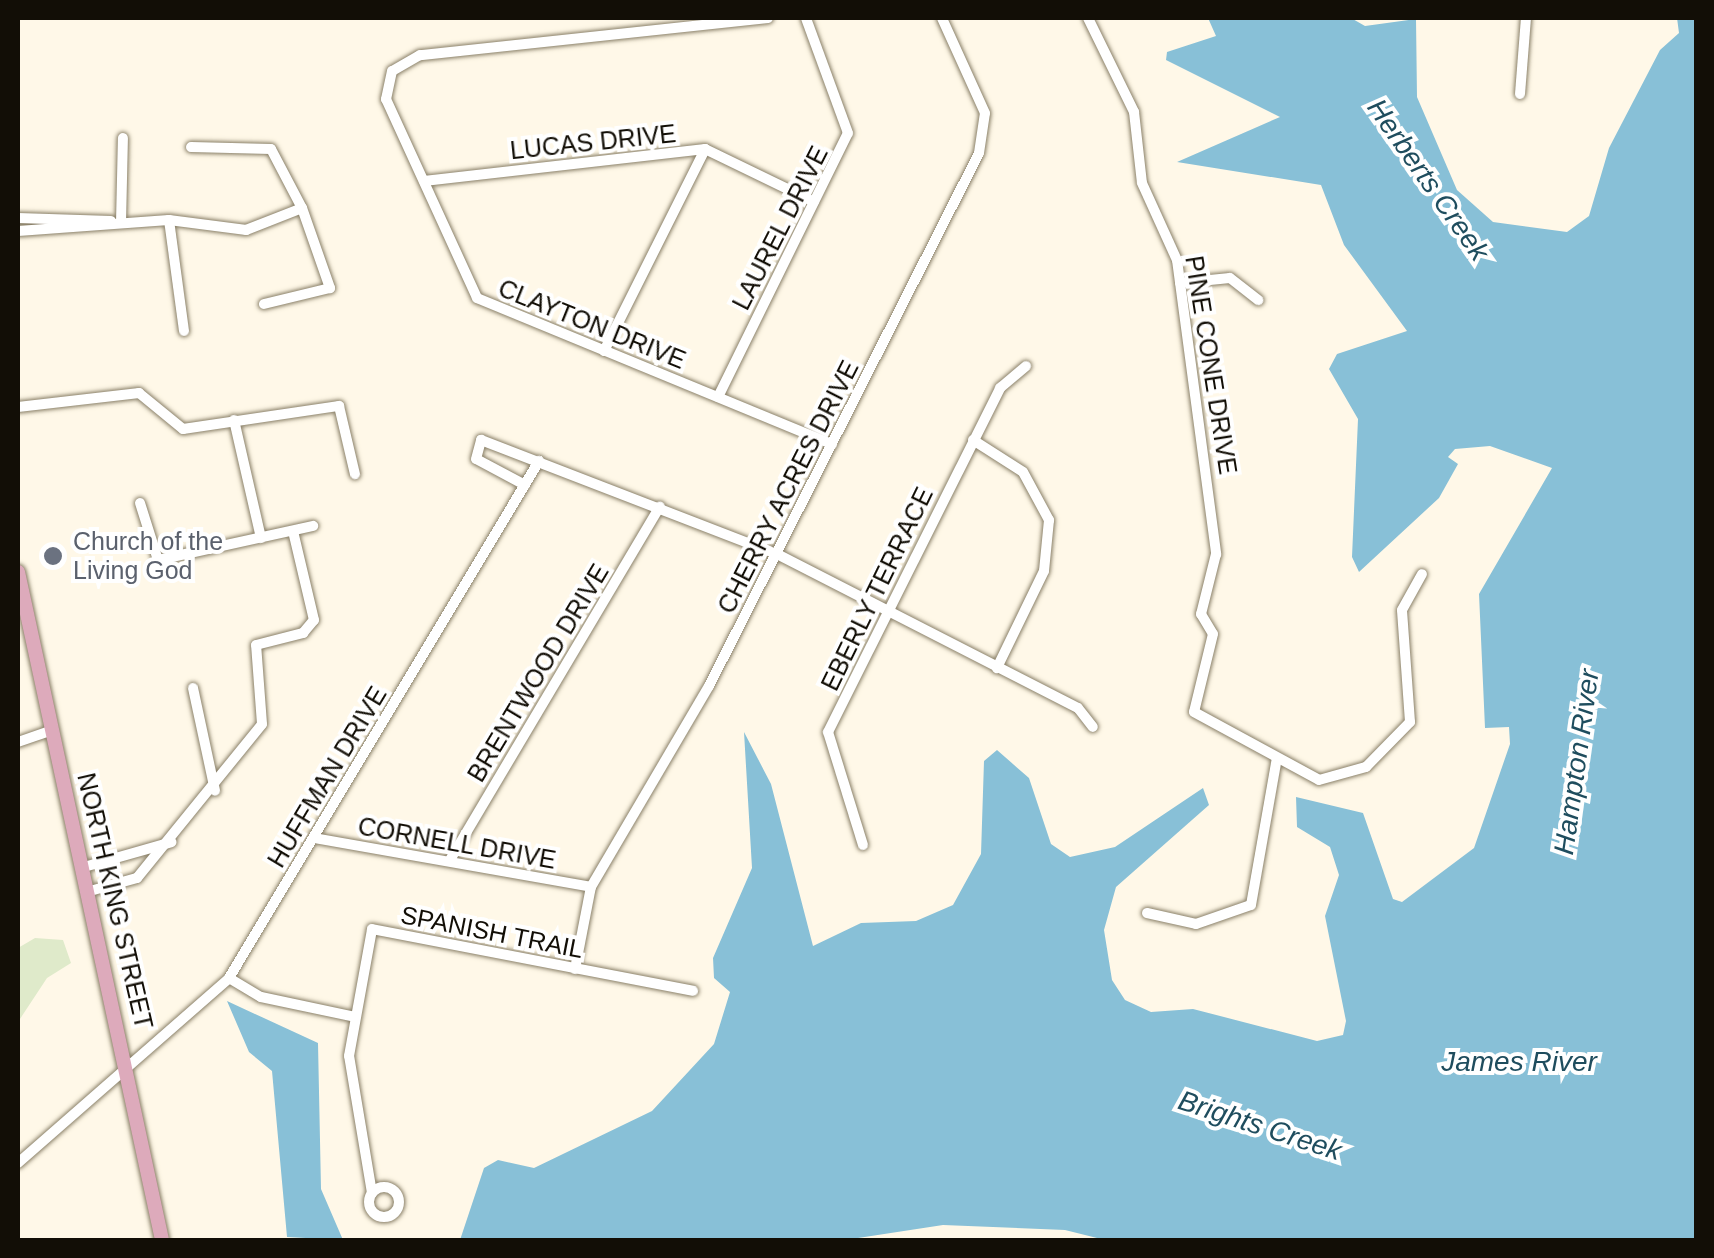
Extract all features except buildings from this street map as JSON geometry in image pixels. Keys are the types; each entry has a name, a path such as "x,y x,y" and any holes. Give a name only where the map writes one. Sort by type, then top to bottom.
{"main road":[{"name":"NORTH KING STREET","path":"18,572 129,1058 162,1240"}],"street":[{"name":"CLAYTON DRIVE","path":"768,18 404,60 386,99 477,298 832,444"},
{"name":"LAUREL DRIVE","path":"718,397 814,202 848,122 806,18"},
{"name":"CHERRY ACRES DRIVE","path":"575,970 592,888 777,554 984,138 982,101 942,18"},
{"name":"PINE CONE DRIVE","path":"1088,18 1134,112 1142,183 1170,235 1180,283 1216,554 1201,614 1214,634 1194,712 1277,758"},
{"path":"1520,94 1526,18"},
{"path":"121,223 123,138"},
{"path":"191,147 271,149 302,208 330,288 264,304"},
{"name":"LUCAS DRIVE","path":"424,181 705,149 814,202"},
{"path":"604,351 705,149"},
{"path":"18,232 169,220 246,230 302,208"},
{"path":"18,218 80,214 121,223"},
{"path":"169,220 184,331"},
{"path":"1180,283 1230,278 1258,300"},
{"name":"EBERLY TERRACE","path":"864,846 828,732 1000,388 1026,366"},
{"path":"18,407 131,392 173,428 339,406 355,474"},
{"path":"234,420 261,538"},
{"path":"525,485 476,459 476,446 490,440 777,554 1078,708 1093,727"},
{"path":"973,440 1023,472 1049,520 1044,571 997,668"},
{"name":"HUFFMAN DRIVE","path":"18,1163 129,1058 229,978 539,462"},
{"path":"140,503 158,560 313,526"},
{"name":"BRENTWOOD DRIVE","path":"450,860 660,507"},
{"path":"90,890 137,878 215,791 262,724 256,646 303,633 314,620 293,531"},
{"path":"1146,913 1196,924 1251,905 1277,758 1340,781 1401,738 1411,704 1402,610 1422,574"},
{"path":"193,688 215,791"},
{"path":"18,742 53,730"},
{"name":"CORNELL DRIVE","path":"314,838 592,888"},
{"path":"84,867 173,842"},
{"name":"SPANISH TRAIL","path":"372,1193 349,1056 372,929 694,991"},
{"path":"229,978 262,997 355,1017"}],"green space":[{"path":"35,938 63,940 71,963 47,978 18,1022 18,948"}],"water":[{"name":"James River","path":"1208,18 1351,18 1365,26 1416,19 1417,97 1457,190 1493,222 1567,232 1589,216 1609,148 1660,50 1679,33 1677,18 1696,18 1696,1240 1105,1240 1065,1230 943,1225 845,1240 460,1240 484,1168 498,1160 534,1168 652,1111 714,1044 730,992 714,978 713,958 752,868 744,732 771,784 813,946 861,923 916,921 953,905 981,854 984,761 997,750 1029,778 1051,844 1070,857 1115,847 1203,788 1209,805 1116,887 1104,930 1112,980 1125,1000 1151,1012 1193,1009 1317,1041 1343,1035 1346,1021 1325,916 1339,875 1330,847 1297,827 1296,797 1363,813 1393,899 1402,902 1474,848 1510,744 1509,727 1485,728 1479,594 1552,468 1490,446 1455,449 1448,457 1458,464 1439,498 1359,572 1352,557 1358,419 1329,369 1337,354 1407,331 1344,245 1321,185 1177,162 1280,117 1166,60 1167,52 1216,36"},
{"path":"227,1001 318,1043 321,1189 343,1240 287,1237 272,1071 249,1052"}],"place":[{"name":"Church of the Living God","path":"53,556"}],"water label":[{"name":"Herberts Creek","path":"1428,180"},
{"name":"Hampton River","path":"1577,762"},
{"name":"Brights Creek","path":"1260,1126"}]}
